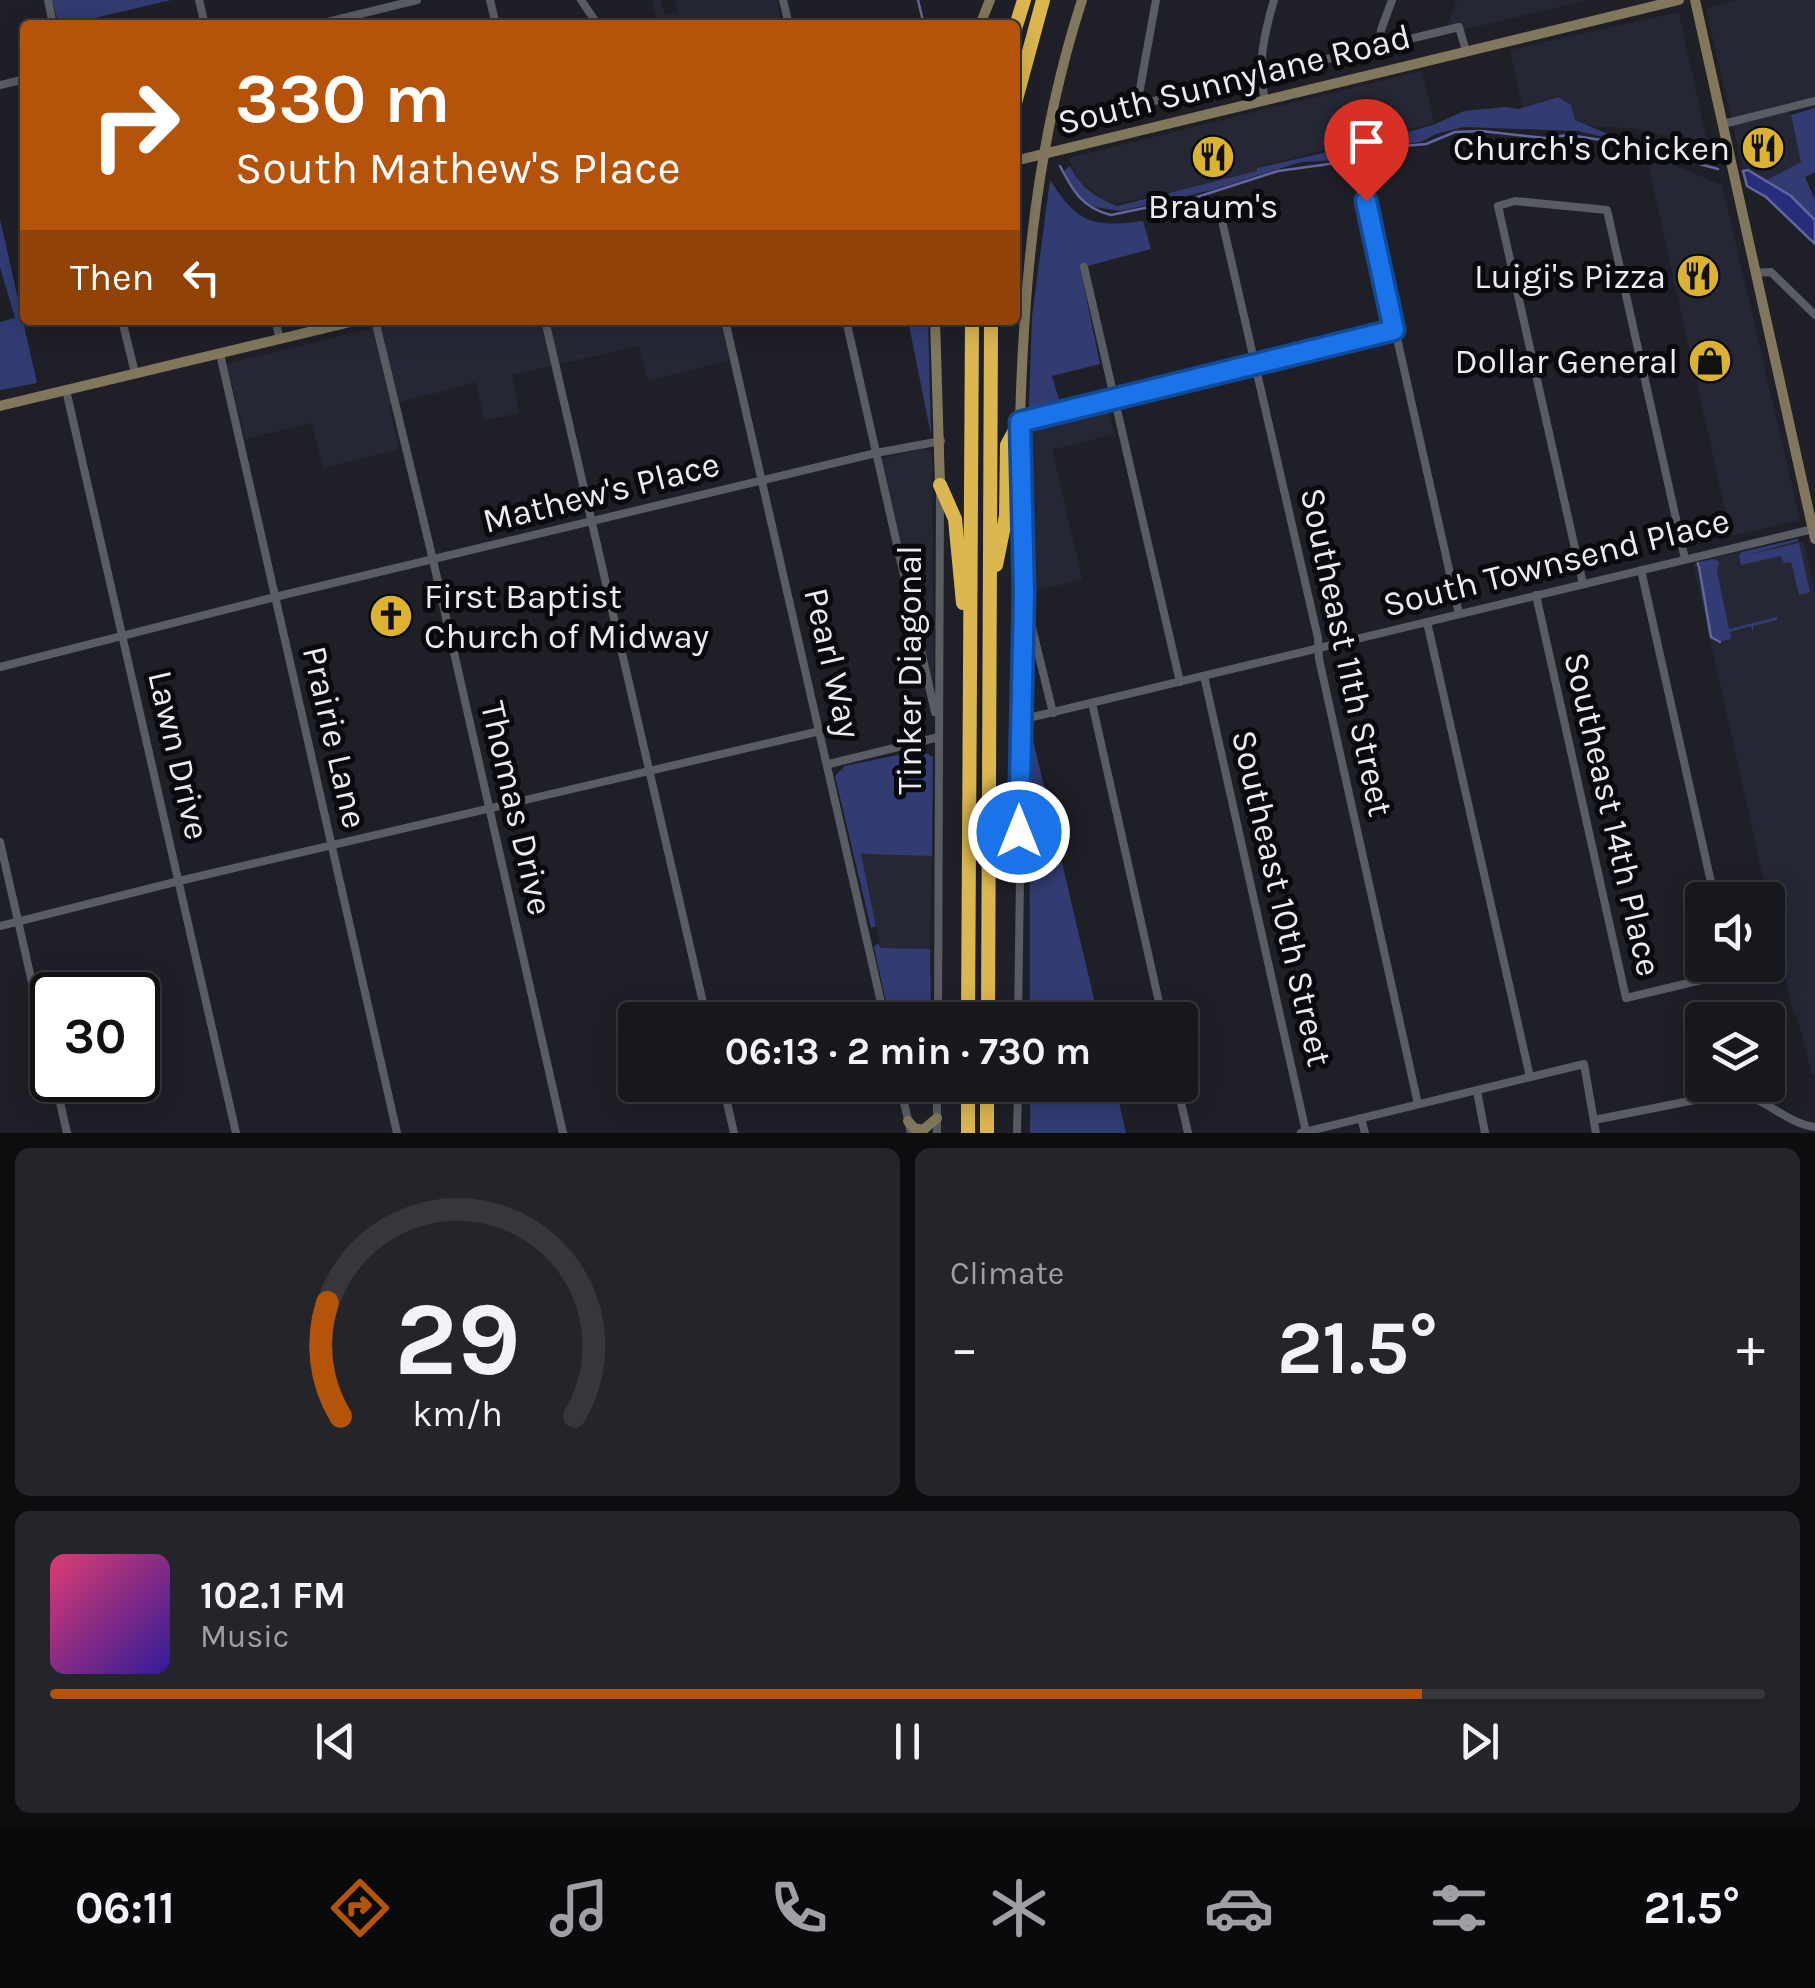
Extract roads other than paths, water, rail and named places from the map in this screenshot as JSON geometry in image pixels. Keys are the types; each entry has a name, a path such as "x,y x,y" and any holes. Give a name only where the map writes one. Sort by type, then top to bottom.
{"highway":[{"path":"1020,84 1043,0"},
{"name":"Tinker Diagonal","path":"968,1002 972,325"},
{"path":"988,1002 991,325"},
{"path":"990,596 1006,516 1007,445 1020,422"},
{"path":"940,485 955,519 970,668"},
{"path":"968,1102 968,1133"},
{"path":"987,1133 988,1102"}],"main road":[{"path":"1082,0 1042,153 1023,314 1020,422 1394,330"},
{"name":"South Sunnylane Road","path":"1020,159 1679,0"},
{"path":"1695,0 1814,534"},
{"path":"0,406 338,325"},
{"name":"Tinker Diagonal","path":"935,325 940,485"},
{"path":"909,1127 924,1130 937,1118"}],"street":[{"path":"351,20 417,0"},
{"name":"South Sunnylane Road","path":"1156,0 1138,105 1459,26 1466,51"},
{"path":"1265,100 1259,76 1274,0"},
{"path":"1380,46 1381,30 1392,0"},
{"path":"1723,124 1815,101"},
{"path":"1359,169 1459,614"},
{"path":"1583,584 1498,206 1516,200 1607,210 1686,560"},
{"name":"Southeast 11th Street","path":"1220,212 1418,1104"},
{"path":"1084,267 1180,682"},
{"path":"1755,273 1770,272 1815,315"},
{"path":"123,325 135,373"},
{"path":"277,325 280,339"},
{"name":"Thomas Drive","path":"376,325 434,560 563,1133"},
{"path":"546,325 703,1002"},
{"name":"Pearl Way","path":"726,325 881,1002"},
{"path":"847,325 938,726"},
{"name":"Prairie Lane","path":"220,354 397,1133"},
{"name":"Lawn Drive","path":"66,390 236,1133"},
{"path":"1018,1002 1024,593 1020,422"},
{"name":"Mathew's Place","path":"0,668 275,597 940,441"},
{"name":"Tinker Diagonal","path":"938,1002 940,485"},
{"name":"South Townsend Place","path":"1020,720 1641,570 1814,534"},
{"path":"1641,570 1710,882"},
{"path":"1024,593 1053,712"},
{"name":"Southeast 14th Place","path":"1536,595 1626,998 1685,982"},
{"path":"1428,622 1530,1077"},
{"name":"Southeast 10th Street","path":"1204,676 1304,1132"},
{"path":"1092,703 1159,1002"},
{"path":"0,926 820,731"},
{"path":"829,764 939,737"},
{"path":"0,842 30,974"},
{"path":"1304,1132 1584,1064 1596,1133"},
{"path":"1477,1091 1485,1133"},
{"path":"1594,1120 1735,1092 1752,1096 1801,1124 1815,1127"},
{"path":"60,1102 67,1133"},
{"path":"726,1102 734,1133"},
{"path":"904,1102 909,1127"},
{"path":"937,1102 937,1133"},
{"path":"1017,1133 1018,1102"},
{"path":"1181,1102 1188,1133"},
{"path":"1361,1118 1365,1133"}],"waterway":[{"path":"918,0 923,20"},
{"path":"1060,166 1080,197 1111,215 1197,197 1278,171 1351,161 1393,147 1426,144 1455,132 1545,138 1569,135 1621,143 1718,169"},
{"path":"1699,567 1711,637 1720,642"}],"place":[{"name":"Church's Chicken","path":"1763,148"},
{"name":"Braum's","path":"1213,157"},
{"name":"Luigi's Pizza","path":"1698,276"},
{"name":"Dollar General","path":"1710,361"},
{"name":"First Baptist Church of Midway","path":"391,616"}]}
